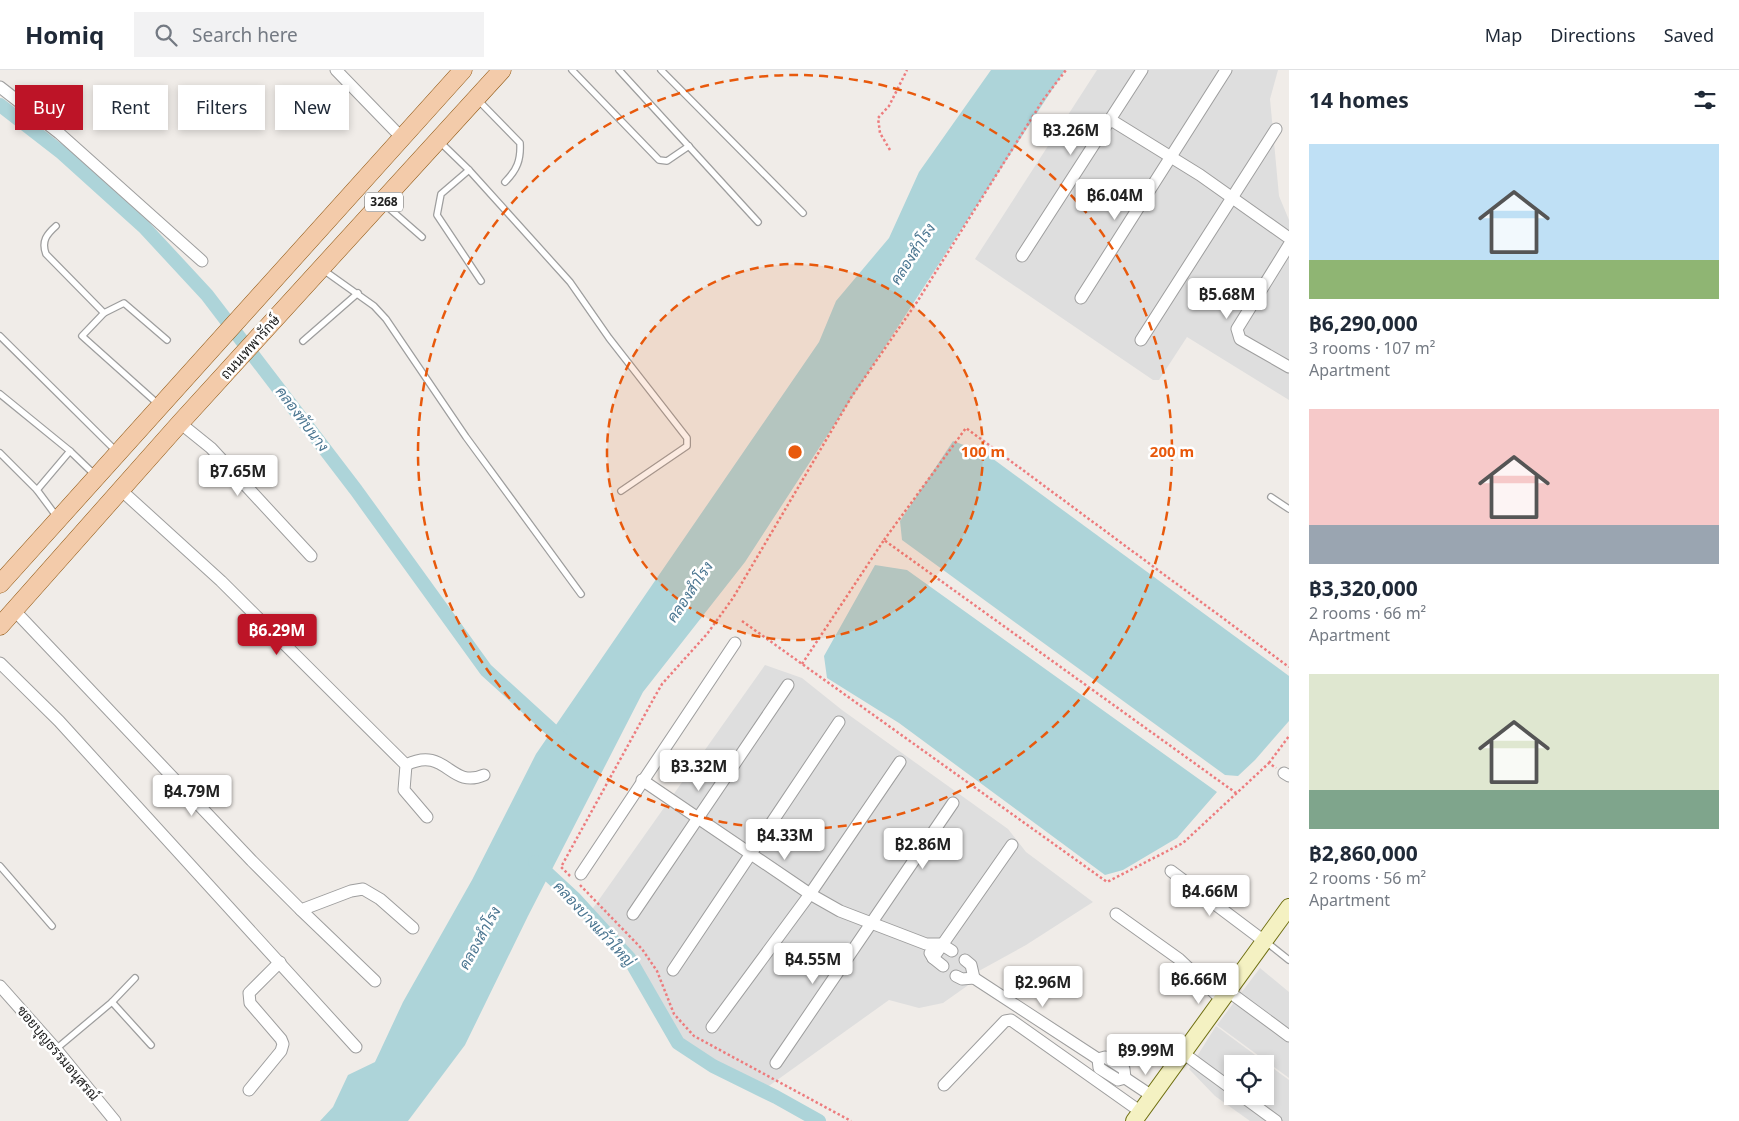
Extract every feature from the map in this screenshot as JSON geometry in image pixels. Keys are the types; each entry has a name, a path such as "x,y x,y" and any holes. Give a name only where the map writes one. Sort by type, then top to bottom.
{"main road":[{"name":"ถนนเทพารักษ์","path":"0,584 462,70"},
{"name":"ถนนเทพารักษ์","path":"0,626 180,424 233,368 263,332 384,203 502,70"},
{"path":"1138,1116 1289,907"}],"street":[{"path":"336,70 402,138"},
{"path":"1022,256 1142,70"},
{"path":"1080,298 1226,70"},
{"path":"0,87 59,133 202,261"},
{"path":"1111,120 1171,157 1289,238"},
{"path":"1141,340 1276,129"},
{"path":"1289,245 1237,330 1240,340 1289,367"},
{"path":"180,424 211,448 311,556"},
{"path":"122,491 222,581 406,765 404,790 427,817"},
{"path":"14,610 252,861 375,981"},
{"path":"578,879 642,780 735,643"},
{"path":"0,663 59,721 356,1047"},
{"path":"633,914 788,685"},
{"path":"673,970 839,722"},
{"path":"406,765 419,759 429,758 467,778 484,775"},
{"path":"712,1027 810,894 900,762"},
{"path":"642,780 698,816 810,894 840,911 926,944 941,944 952,951"},
{"path":"776,1063 953,803"},
{"path":"933,958 1012,845"},
{"path":"1171,871 1264,941"},
{"path":"301,910 351,891 363,889 380,899 413,928"},
{"path":"1116,914 1179,959 1225,996 1289,1036"},
{"path":"926,944 933,958 943,966"},
{"path":"965,960 971,965 974,978"},
{"path":"249,1090 281,1051 283,1044 281,1039 250,1003 249,993 280,962"},
{"path":"956,976 962,979 974,978 1098,1059 1099,1068 1118,1080 1125,1078 1152,1096"},
{"name":"ซอยบุญธรรมอนุสรณ์","path":"0,986 56,1048 115,1121"},
{"path":"944,1085 1005,1021 1011,1020 1138,1116"},
{"path":"1184,1053 1224,1083"},
{"path":"1254,1105 1276,1121"}],"lane":[{"path":"572,70 659,160 667,161 689,146"},
{"path":"620,70 758,222"},
{"path":"661,70 802,213"},
{"path":"477,98 520,142 520,157 516,170 505,182"},
{"path":"438,140 469,170 570,282 609,338 687,438 687,446 620,491"},
{"path":"469,170 441,194 436,215 482,281"},
{"path":"384,203 422,237"},
{"path":"56,226 45,237 46,254 104,313"},
{"path":"322,269 358,293 386,319 472,445 581,594"},
{"path":"303,341 358,293"},
{"path":"160,406 82,336 104,313 124,303 167,340"},
{"path":"0,336 118,452"},
{"path":"0,394 70,451 96,476"},
{"path":"37,490 70,451"},
{"path":"0,453 37,490 58,518"},
{"path":"1271,497 1289,509"},
{"path":"0,866 52,926"},
{"path":"1264,941 1289,960"},
{"path":"56,1048 112,1002 135,978"},
{"path":"112,1002 151,1045"}],"path":[{"path":"890,150 880,133 878,118 889,106 907,70"},
{"path":"851,1121 694,1036 674,1014 657,971 642,949 578,879 561,867 662,684 707,634 732,598 852,396 917,302 1043,100 1066,70"},
{"path":"802,664 884,540 966,428 1289,667"},
{"path":"884,540 1236,793"},
{"path":"742,621 1107,882 1183,843 1269,763 1289,736"},
{"path":"1269,763 1286,774"}],"shaded area":[{"path":"1097,70 1278,70 1270,99 1279,196 1289,220 1289,400 1187,337 1159,380 1153,380 975,259"},
{"path":"765,665 802,678 842,710 1008,829 1026,852 1093,902 1026,945 977,972 967,986 943,1003 919,1008 889,1000 766,1088 680,1046 643,976 613,932 591,911"},
{"path":"1260,968 1289,992 1289,1078 1274,1067 1274,1055 1258,1055 1217,1025"},
{"path":"1216,1026 1255,1055 1224,1055 1224,1102 1215,1096 1189,1069"},
{"path":"1274,1069 1289,1080 1289,1121 1250,1121 1228,1105 1274,1105"}],"water":[{"name":"คลองสำโรง","path":"991,70 1065,70 745,562 643,692 528,916 465,1045 408,1121 320,1121 333,1107 348,1075 375,1062 403,1002 472,880 536,754 819,342 836,301 889,238 919,172"},
{"path":"953,441 985,453 1289,676 1289,721 1255,760 1238,776 1225,775 902,540 900,521"},
{"path":"875,565 907,570 1217,792 1177,838 1123,870 1105,875 899,723 827,678 824,656"}],"waterway":[{"name":"คลองทับนาง","path":"0,105 62,153 144,227 207,295 356,490 486,670 565,742"},
{"name":"คลองบางแก้วใหญ่","path":"535,862 575,899 629,958 678,1043 713,1066 819,1121"}]}
